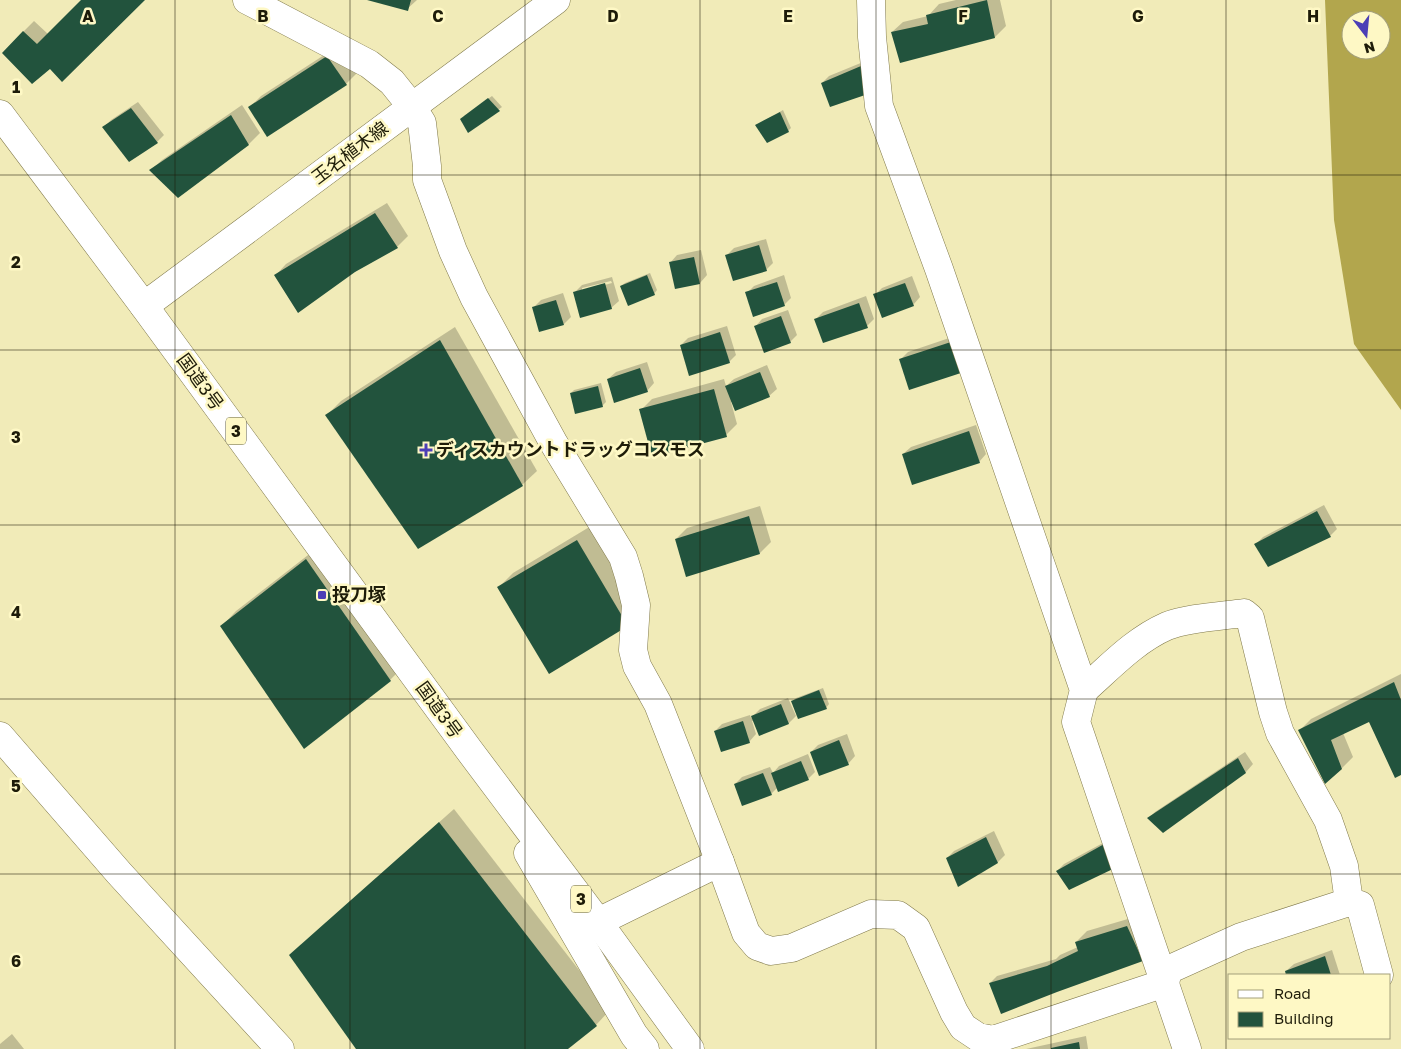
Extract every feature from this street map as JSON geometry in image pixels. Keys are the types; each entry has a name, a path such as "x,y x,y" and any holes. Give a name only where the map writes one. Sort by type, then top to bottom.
{"main road":[{"path":"246,0 369,64 392,82 422,123 427,180 474,297 553,442 623,557 636,605 633,650 637,666 658,704 746,932 757,946 771,951 792,948 871,914 898,915 916,928 954,1012 963,1026 978,1037 993,1040 1164,983"},
{"name":"玉名植木線","path":"144,306 556,0"},
{"path":"871,0 872,36 879,106 939,269 1084,690 1076,722 1187,1049"},
{"name":"国道3号","path":"0,114 144,306 690,1049"},
{"path":"1084,690 1142,640 1168,626 1244,613 1250,618 1280,733 1328,820 1344,866 1349,902"},
{"path":"0,736 119,873 280,1049"},
{"name":"国道3号","path":"469,750 639,1044"},
{"path":"598,922 720,862"},
{"path":"1164,983 1168,970 1241,937 1349,902 1360,905 1379,974"}],"shaded area":[{"path":"1325,0 1401,0 1401,410 1354,344 1334,220"}],"building":[{"path":"81,0 145,0 62,82 50,69 32,84 2,53 23,31 37,44"},
{"path":"367,0 411,0 408,11"},
{"path":"987,0 995,38 900,63 891,32 928,24 926,15"},
{"path":"327,56 347,85 267,137 248,107"},
{"path":"861,66 868,94 830,107 821,83"},
{"path":"488,98 500,111 468,133 460,119"},
{"path":"131,108 158,143 129,162 102,127"},
{"path":"780,112 789,132 767,143 755,125"},
{"path":"231,115 249,145 178,198 149,170"},
{"path":"375,213 398,248 355,272 298,313 274,275"},
{"path":"759,245 767,271 733,281 725,255"},
{"path":"694,257 700,284 675,289 669,262"},
{"path":"647,275 655,295 628,306 620,286"},
{"path":"777,282 785,306 753,317 745,292"},
{"path":"605,283 612,309 580,318 573,292"},
{"path":"905,283 914,306 882,318 873,294"},
{"path":"556,300 564,325 539,332 532,307"},
{"path":"859,303 868,328 823,343 814,319"},
{"path":"781,316 791,343 764,353 754,326"},
{"path":"720,332 730,363 689,376 680,345"},
{"name":"ディスカウントドラッグコスモス","path":"440,340 523,486 418,549 325,415"},
{"path":"957,340 967,371 909,390 899,359"},
{"path":"640,368 648,392 614,403 607,379"},
{"path":"760,372 770,397 735,411 725,386"},
{"path":"598,386 603,407 575,414 570,393"},
{"path":"714,389 727,437 652,457 639,409"},
{"path":"969,431 980,463 912,485 902,454"},
{"path":"1317,511 1331,537 1268,567 1254,544"},
{"path":"749,516 760,554 686,577 675,539"},
{"path":"577,540 628,626 549,674 497,587"},
{"path":"306,559 391,681 304,749 220,626"},
{"path":"1394,682 1401,700 1401,775 1395,778 1369,722 1331,740 1342,769 1325,784 1298,730"},
{"path":"819,690 827,709 798,719 791,701"},
{"path":"781,704 789,724 759,736 751,716"},
{"path":"743,721 750,743 721,752 714,731"},
{"path":"839,740 849,765 819,776 810,752"},
{"path":"1238,758 1246,773 1163,833 1147,818"},
{"path":"801,761 809,780 778,792 771,773"},
{"path":"763,773 772,795 742,806 734,784"},
{"path":"439,822 597,1026 568,1049 356,1049 289,955"},
{"path":"986,837 998,863 958,887 946,858"},
{"path":"1106,843 1115,868 1069,890 1056,871"},
{"path":"1127,926 1143,961 1001,1014 989,983 1047,966 1078,951 1075,942"},
{"path":"1325,956 1331,974 1286,974 1285,971"},
{"path":"1079,1042 1080,1049 1051,1049 1051,1048"}],"place":[{"name":"ディスカウントドラッグコスモス","path":"426,450"},
{"name":"投刀塚","path":"322,595"}]}
